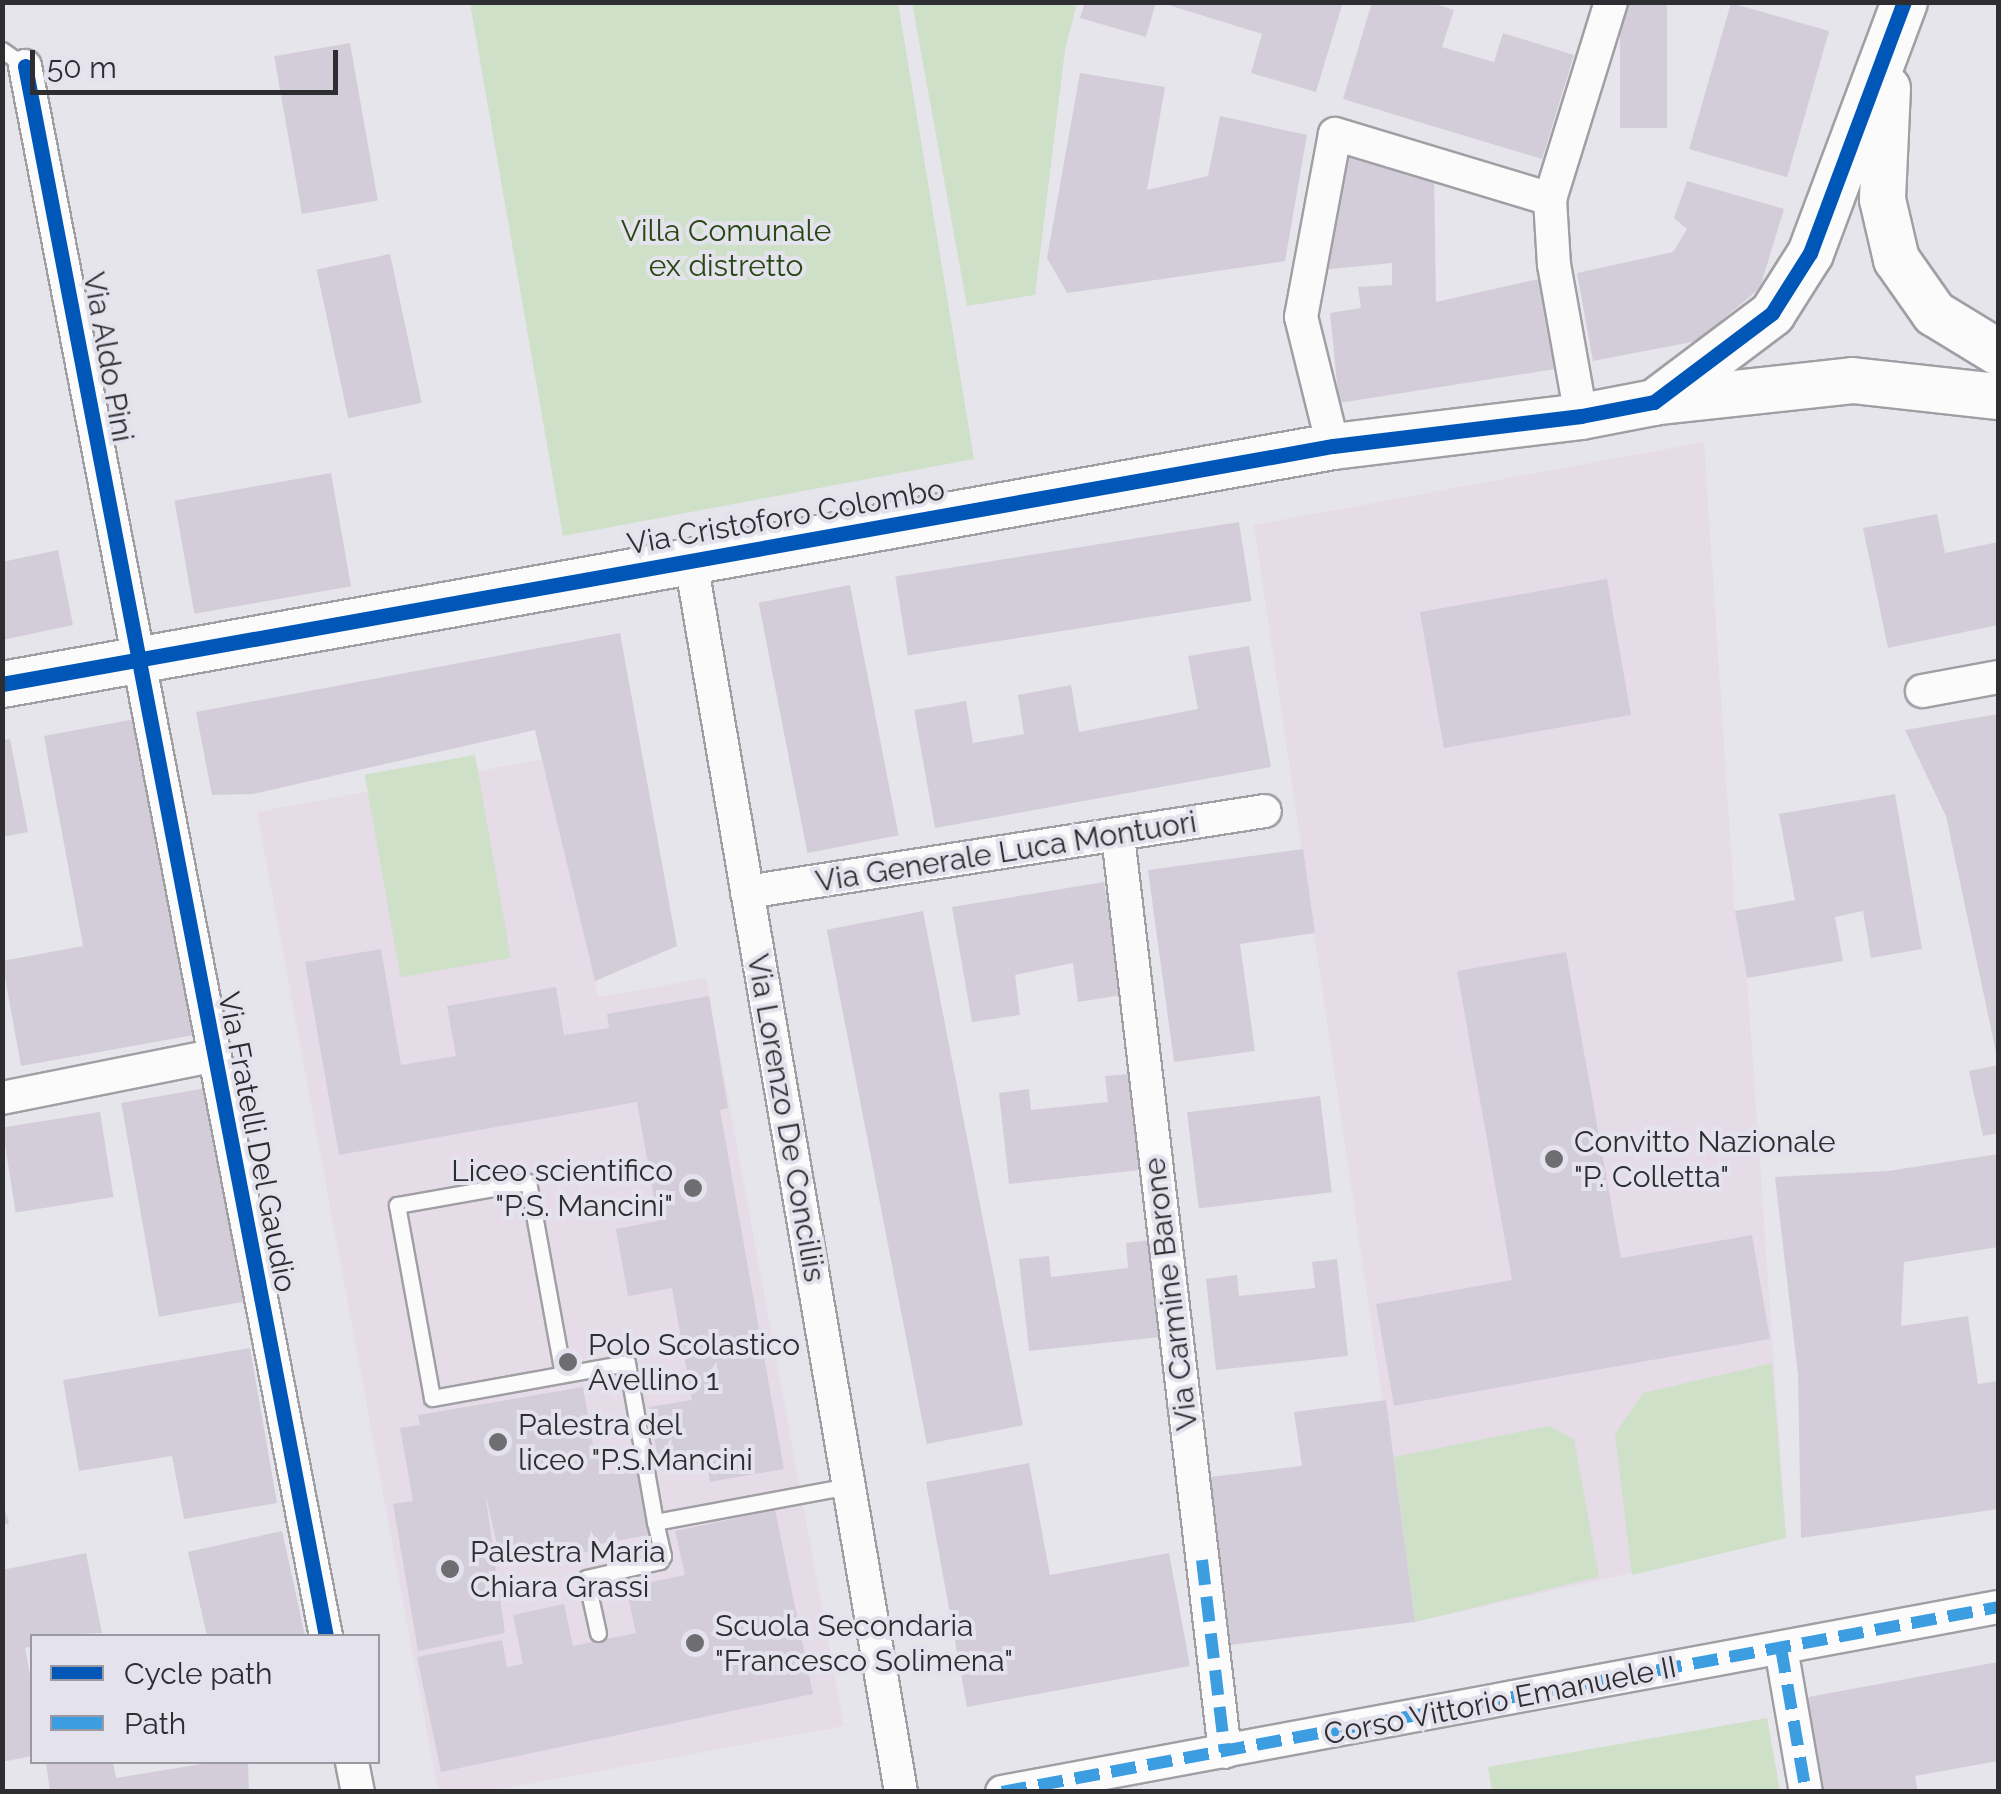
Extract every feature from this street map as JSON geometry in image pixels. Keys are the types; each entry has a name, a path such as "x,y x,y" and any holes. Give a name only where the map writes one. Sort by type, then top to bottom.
{"street":[{"path":"1581,416 1554,265 1550,199 1610,2"},
{"path":"1654,402 1772,313 1810,253 1904,2"},
{"path":"1890,46 1882,199 1896,258 1934,313 1998,352"},
{"name":"Via Aldo Pini","path":"14,58 135,658"},
{"path":"1333,446 1301,317 1334,134 1550,199"},
{"name":"Via Cristoforo Colombo","path":"2,684 1333,446 1581,416 1654,402 1852,380 1998,396"},
{"name":"Via Lorenzo De Conciliis","path":"691,562 900,1792"},
{"name":"Via Fratelli Del Gaudio","path":"135,658 326,1634"},
{"path":"1922,691 1998,677"},
{"name":"Via Generale Luca Montuori","path":"748,892 1264,811"},
{"name":"Via Carmine Barone","path":"1118,836 1224,1752"},
{"path":"2,1098 212,1056"},
{"name":"Corso Vittorio Emanuele II","path":"1002,1792 1998,1607"},
{"path":"1780,1648 1806,1792"},
{"path":"352,1764 358,1792"}],"lane":[{"path":"563,1374 528,1182 397,1206 432,1398 626,1364 663,1556 660,1561 586,1578 598,1634"},
{"path":"654,1522 849,1486"}],"shaded area":[{"name":"Convitto Nazionale \"P. Colletta\"","path":"1704,442 1735,911 1747,978 1786,1538 1415,1622 1254,525"},
{"name":"Polo Scolastico Avellino 1","path":"554,757 598,997 706,978 844,1726 491,1791 438,1791 257,812"}],"green space":[{"name":"Villa Comunale ex distretto","path":"470,3 898,3 974,459 563,536"},
{"path":"912,3 1077,3 1065,50 1035,295 967,306"},
{"path":"475,755 511,958 400,977 365,774"},
{"path":"1772,1363 1786,1538 1632,1575 1615,1434 1643,1393"},
{"path":"1549,1426 1574,1439 1599,1577 1415,1622 1394,1457"},
{"path":"1767,1718 1780,1791 1492,1791 1488,1767"}],"building":[{"path":"1085,2 1156,2 1146,37 1080,18"},
{"path":"1159,2 1343,2 1316,92 1251,73 1262,34"},
{"path":"1372,2 1430,2 1454,10 1442,47 1494,62 1503,33 1574,55 1542,159 1343,99"},
{"path":"1620,2 1667,2 1667,128 1620,128"},
{"path":"1731,3 1829,31 1787,177 1689,149"},
{"path":"350,43 378,201 302,214 274,56"},
{"path":"1080,73 1165,87 1147,190 1208,176 1220,116 1307,135 1285,261 1067,293 1047,258"},
{"path":"1337,146 1434,172 1436,302 1547,277 1568,367 1339,403 1330,313 1361,308 1358,287 1392,285 1392,263 1321,270"},
{"path":"1687,181 1784,209 1760,288 1697,341 1593,361 1577,273 1673,252 1687,229 1674,218"},
{"path":"390,254 422,403 348,418 317,270"},
{"path":"331,473 351,586 194,614 174,501"},
{"path":"1937,514 1945,553 1998,542 1998,625 1888,648 1863,528"},
{"path":"1239,522 1252,601 908,655 895,576"},
{"path":"58,550 73,625 2,640 2,562"},
{"path":"1607,579 1631,715 1444,748 1420,612"},
{"path":"850,585 899,835 807,853 759,603"},
{"path":"620,633 677,946 595,981 535,730 253,794 212,795 196,712"},
{"path":"1249,646 1271,767 935,828 914,710 966,701 973,743 1024,734 1018,695 1071,685 1079,732 1198,709 1188,656"},
{"path":"1998,714 1997,1057 1946,816 1905,730"},
{"path":"135,719 194,1035 21,1066 2,961 83,946 44,736"},
{"path":"10,739 28,832 2,837 2,740"},
{"path":"1895,794 1922,949 1871,958 1863,911 1835,917 1843,961 1747,978 1735,911 1795,900 1779,814"},
{"path":"1303,849 1315,933 1240,944 1255,1051 1174,1062 1148,870"},
{"path":"1104,882 1122,995 1078,1002 1073,963 1015,975 1020,1015 972,1022 952,907"},
{"path":"923,911 1023,1425 927,1444 827,930"},
{"name":"Liceo scientifico \"P.S. Mancini\"","path":"381,949 401,1065 456,1056 447,1006 556,987 564,1035 609,1028 607,1014 709,996 728,1108 720,1110 784,1469 710,1482 707,1463 660,1471 649,1407 692,1400 672,1288 628,1296 616,1229 658,1221 637,1102 339,1155 305,962"},
{"path":"1566,952 1621,1258 1752,1235 1770,1339 1394,1406 1376,1304 1512,1280 1457,971"},
{"path":"1998,1065 1998,1133 1983,1136 1969,1071"},
{"path":"1130,1074 1140,1170 1009,1184 999,1093 1029,1089 1031,1110 1108,1102 1105,1076"},
{"path":"206,1088 244,1302 159,1317 121,1103"},
{"path":"1320,1096 1332,1192 1199,1209 1187,1112"},
{"path":"100,1112 113,1197 16,1212 2,1127"},
{"path":"1998,1154 1998,1247 1904,1262 1901,1326 1968,1316 1978,1384 1998,1381 1998,1509 1801,1538 1798,1375 1775,1177 1888,1171"},
{"path":"1150,1240 1160,1337 1029,1351 1019,1259 1049,1256 1051,1277 1128,1268 1126,1243"},
{"path":"1337,1259 1348,1356 1216,1370 1206,1279 1237,1275 1239,1296 1315,1288 1312,1262"},
{"path":"250,1348 277,1503 184,1519 172,1456 79,1471 63,1380"},
{"path":"583,1387 595,1456 605,1455 609,1474 641,1468 654,1534 589,1546 589,1551 562,1557 561,1550 501,1562 485,1492 505,1633 418,1651 393,1504 413,1501 400,1428 420,1425 418,1415"},
{"path":"1386,1400 1415,1622 1230,1645 1210,1477 1302,1466 1294,1412"},
{"path":"1029,1463 1050,1575 1169,1553 1190,1666 967,1707 926,1482"},
{"path":"2,1499 9,1524 2,1525"},
{"name":"Scuola Secondaria \"Francesco Solimena\"","path":"775,1510 813,1694 441,1772 417,1657 502,1640 507,1667 523,1664 513,1615 564,1604 573,1646 636,1633 626,1587 685,1575 675,1531"},
{"path":"282,1531 305,1634 207,1634 188,1552"},
{"path":"86,1553 102,1633 30,1634 30,1647 25,1648 30,1674 30,1756 2,1762 2,1570"},
{"path":"1998,1662 1998,1761 1915,1776 1918,1792 1820,1792 1803,1698"},
{"path":"46,1764 113,1764 116,1778 202,1764 248,1764 249,1792 50,1792"}],"marked path":[{"path":"1202,1560 1225,1752"},
{"path":"1002,1792 1998,1607"},
{"path":"1781,1648 1806,1792"}],"cycle path":[{"path":"2,684 1333,446 1581,416 1654,402 1772,313 1810,253 1904,2"},
{"path":"25,66 326,1634"}],"place":[{"name":"Convitto Nazionale \"P. Colletta\"","path":"1554,1159"},
{"name":"Liceo scientifico \"P.S. Mancini\"","path":"693,1188"},
{"name":"Polo Scolastico Avellino 1","path":"568,1362"},
{"name":"Palestra del liceo \"P.S.Mancini","path":"498,1442"},
{"name":"Palestra Maria Chiara Grassi","path":"450,1569"},
{"name":"Scuola Secondaria \"Francesco Solimena\"","path":"695,1643"}]}
